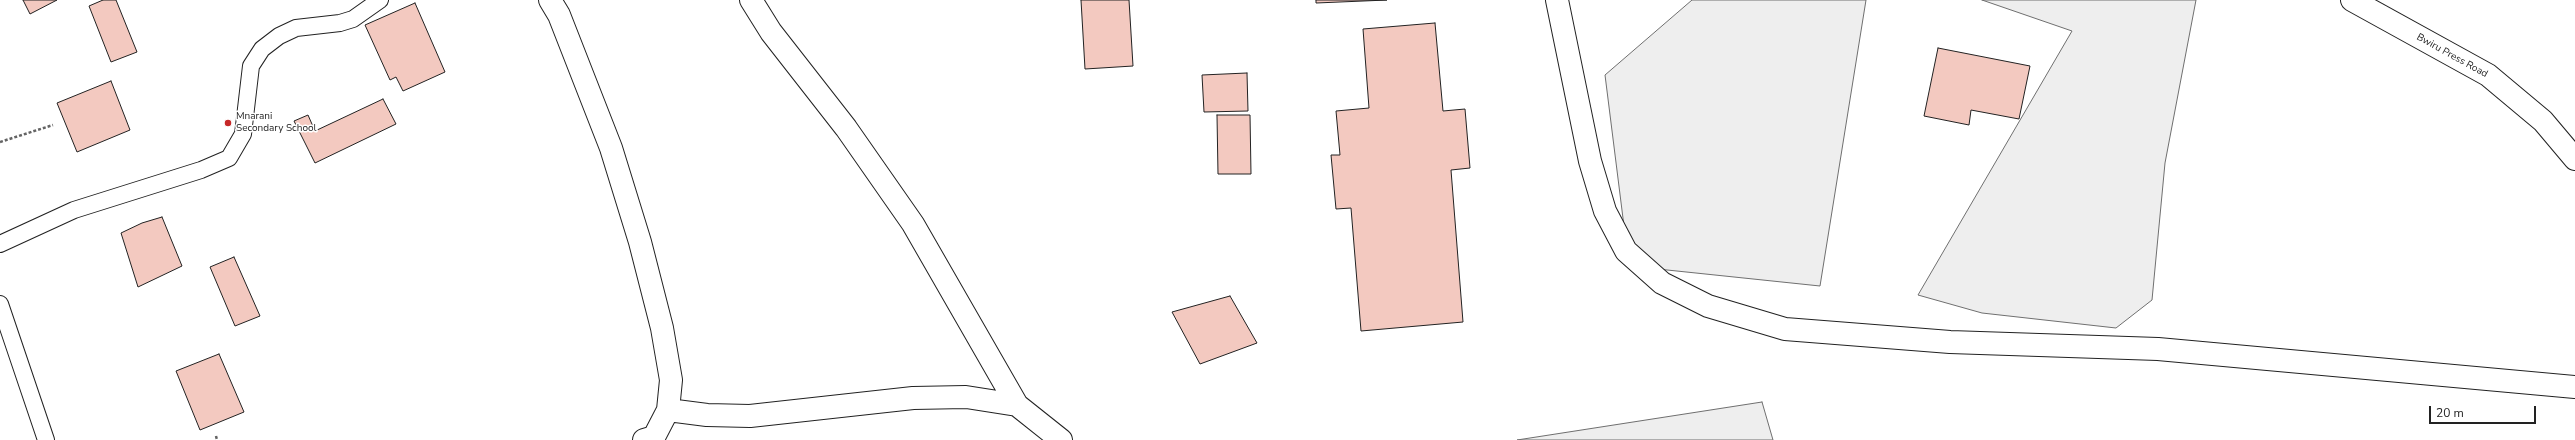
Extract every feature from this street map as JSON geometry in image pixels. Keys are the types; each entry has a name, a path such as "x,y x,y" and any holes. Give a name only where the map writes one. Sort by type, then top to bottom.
{"street":[{"path":"550,0 559,14 611,148 640,242 662,328 671,380 668,410 654,437 644,440"},
{"path":"751,0 771,32 846,128 912,224 1017,405 1061,440"},
{"path":"1557,0 1590,161 1605,211 1626,251 1662,283 1708,306 1785,329 1950,342 2158,349 2575,387"},
{"name":"Bwiru Press Road","path":"2352,0 2488,75 2543,121 2575,159"},
{"path":"668,410 707,415 750,416 913,398 966,397 1017,405"}],"lane":[{"path":"0,244 74,210 201,170 229,158 243,134 251,66 262,49 279,36 296,28 340,23 353,19 380,0"},
{"path":"0,304 46,440"}],"path":[{"path":"0,142 53,125"}],"shaded area":[{"path":"1692,0 1866,0 1820,286 1629,266 1605,75"},
{"path":"1982,0 2196,0 2165,163 2152,300 2116,328 1982,313 1918,295 2072,31"},
{"path":"1762,402 1773,440 1517,440"}],"building":[{"path":"23,0 57,0 30,14"},
{"path":"103,0 116,0 137,52 111,62 89,6"},
{"path":"1081,0 1129,0 1133,66 1085,69"},
{"path":"1316,0 1387,0 1316,3"},
{"path":"415,3 445,72 403,91 396,77 390,80 365,25"},
{"path":"1435,23 1443,111 1465,109 1470,168 1451,170 1463,322 1361,331 1351,208 1336,209 1331,155 1340,155 1336,111 1369,108 1363,29"},
{"path":"1938,48 2030,66 2019,119 1971,110 1969,125 1924,116"},
{"path":"1247,73 1248,111 1204,112 1202,75"},
{"path":"111,81 130,130 77,152 57,103"},
{"path":"383,99 396,124 315,163 294,121 308,115 315,131"},
{"path":"1217,115 1250,115 1251,174 1218,174"},
{"path":"162,217 182,266 138,287 121,233 142,223"},
{"path":"234,257 260,316 235,326 210,267"},
{"path":"1230,296 1257,343 1200,364 1172,312"},
{"path":"219,354 244,412 200,430 176,371"}],"place":[{"name":"Mnarani Secondary School","path":"228,123"}]}
